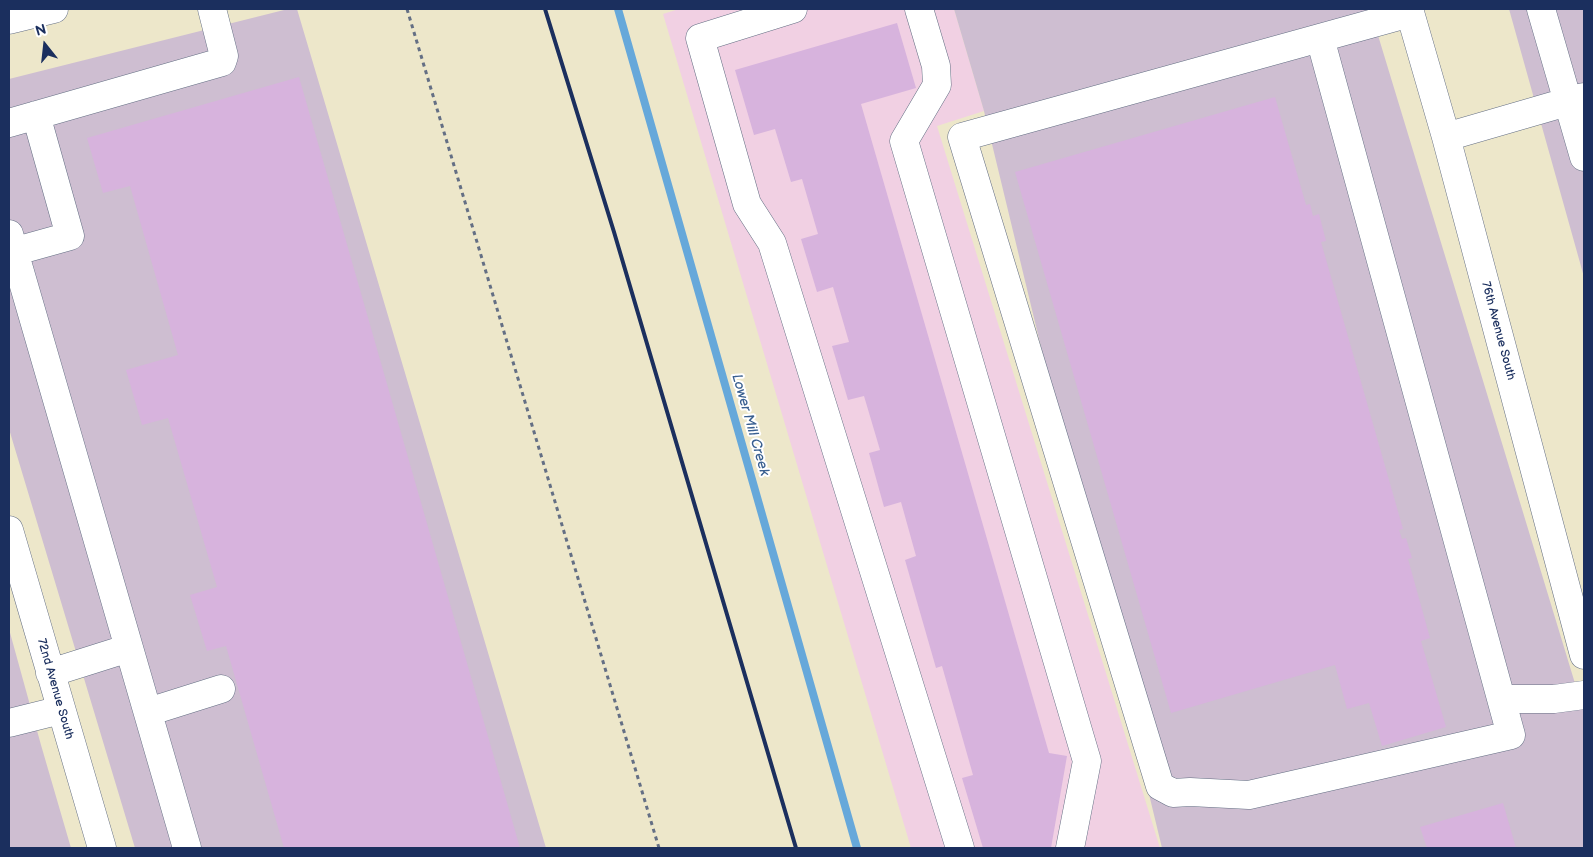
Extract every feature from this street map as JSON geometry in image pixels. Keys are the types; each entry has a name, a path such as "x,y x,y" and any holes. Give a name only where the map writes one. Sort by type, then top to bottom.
{"street":[{"path":"9,20 54,9"},
{"path":"9,123 222,62 224,56 212,9"},
{"path":"793,9 700,38 747,204 772,243 960,848"},
{"path":"919,9 936,66 936,85 904,141 1087,761 1070,848"},
{"path":"1541,9 1576,99 1584,157"},
{"path":"1320,38 1511,735 1249,795 1173,793 1160,786 962,137 1320,38 1409,11"},
{"name":"76th Avenue South","path":"1409,11 1446,137 1584,655"},
{"path":"1446,137 1576,99"},
{"path":"36,116 70,236 10,247 187,848"},
{"name":"72nd Avenue South","path":"9,530 102,848"},
{"path":"50,673 129,648"},
{"path":"148,712 221,689"},
{"path":"1502,699 1554,699 1584,695"},
{"path":"9,724 61,710"}],"path":[{"path":"407,9 659,848"}],"shaded area":[{"path":"288,9 297,9 546,848 135,848 9,429 9,79"},
{"path":"679,9 954,9 984,111 937,126 1160,848 911,848 663,14"},
{"path":"954,9 1370,9 1584,713 1584,848 1162,848 984,111"},
{"path":"1509,9 1584,9 1584,277"},
{"path":"9,629 41,745 71,848 9,848"}],"building":[{"path":"897,23 916,88 861,104 1049,753 1067,756 1051,848 983,848 962,778 973,775 942,666 936,668 905,560 916,556 901,502 884,507 869,453 880,450 864,396 848,400 832,346 849,342 833,287 817,292 801,239 818,234 802,179 791,182 775,129 754,135 735,70"},
{"path":"299,77 520,848 284,848 226,646 207,651 190,595 217,587 168,418 142,425 126,370 178,355 130,186 103,193 87,138"},
{"path":"1275,97 1306,205 1310,204 1313,216 1319,214 1326,241 1321,242 1403,529 1399,530 1402,539 1406,538 1412,558 1408,559 1430,638 1421,641 1446,727 1382,746 1369,703 1347,709 1335,665 1171,713 1015,172"},
{"path":"1503,803 1516,848 1427,848 1420,827"}],"waterway":[{"name":"Lower Mill Creek","path":"618,9 857,848"}],"railway":[{"path":"545,9 614,232 796,848"}]}
